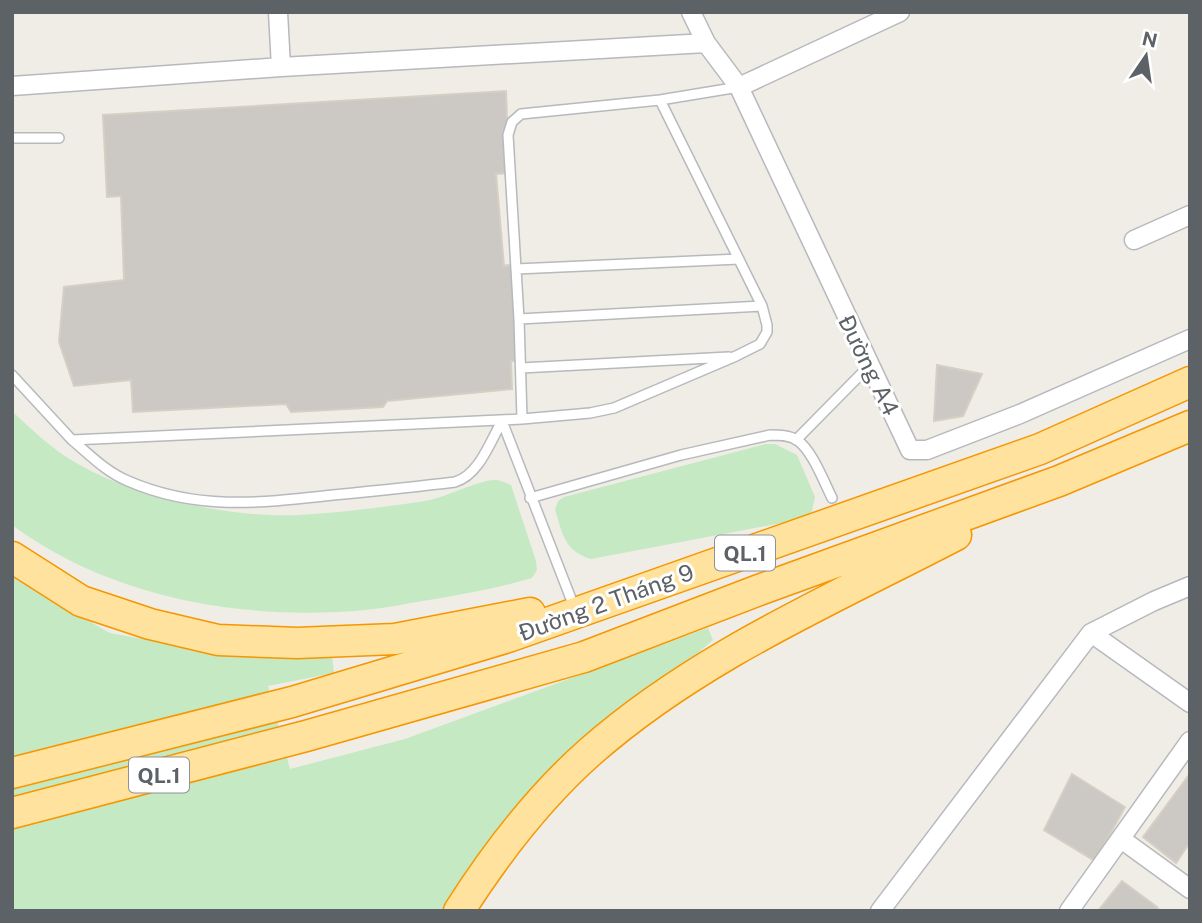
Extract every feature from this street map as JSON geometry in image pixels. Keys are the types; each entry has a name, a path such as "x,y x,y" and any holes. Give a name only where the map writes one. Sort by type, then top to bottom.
{"highway":[{"name":"Đường 2 Tháng 9","path":"12,773 292,702 508,637 1041,449 1190,382"},
{"name":"Đường 2 Tháng 9","path":"12,813 306,736 584,657 1059,481 1190,426"},
{"path":"460,911 535,808 591,752 659,698 723,656 1059,481"},
{"path":"12,557 81,601 150,624 218,640 297,643 395,639 573,604 743,553"}],"street":[{"path":"278,12 281,67"},
{"name":"Đường A4","path":"691,12 706,43 739,87 911,450 927,450 1020,414 1190,339"},
{"path":"739,87 900,12"},
{"path":"12,86 281,67 706,43"},
{"path":"1134,240 1190,215"},
{"path":"880,911 1091,633 1190,586"},
{"path":"1091,633 1190,703"},
{"path":"1069,911 1190,741"},
{"path":"1121,839 1190,889"}],"lane":[{"path":"522,419 508,135 512,122 522,114 660,100 739,87"},
{"path":"72,440 502,421 590,413 614,408 760,344 767,332 762,306 660,100"},
{"path":"12,138 59,138"},
{"path":"516,269 739,259"},
{"path":"519,319 762,306"},
{"path":"521,368 736,356"},
{"path":"796,440 869,366"},
{"path":"12,376 72,440 106,470 128,481 180,497 212,503 255,503 464,480 477,465 502,421"},
{"path":"502,421 573,604"},
{"path":"530,498 681,455 769,435 796,440 806,450 832,498"}],"green space":[{"path":"12,411 60,453 102,476 156,496 214,509 271,515 346,511 425,501 481,482 501,481 511,485 537,570 532,578 468,593 374,609 320,613 227,607 136,587 92,571 51,550 12,525"},
{"path":"766,444 775,444 797,455 815,497 812,511 803,519 591,559 575,551 563,534 555,510 558,501 564,497"},
{"path":"12,577 110,633 181,646 332,655 334,673 268,686 290,769 405,739 708,628 713,640 587,747 530,804 443,911 12,911"}],"building":[{"path":"506,91 509,173 496,174 504,266 513,264 519,361 511,361 512,389 387,401 383,407 291,412 286,404 133,412 131,380 74,386 59,342 64,287 124,280 121,196 107,197 103,115"},
{"path":"937,365 982,374 963,416 934,421"},
{"path":"1072,774 1125,807 1095,861 1044,830"},
{"path":"1189,775 1190,842 1176,863 1143,837"},
{"path":"1122,881 1157,907 1160,911 1098,911"}]}
